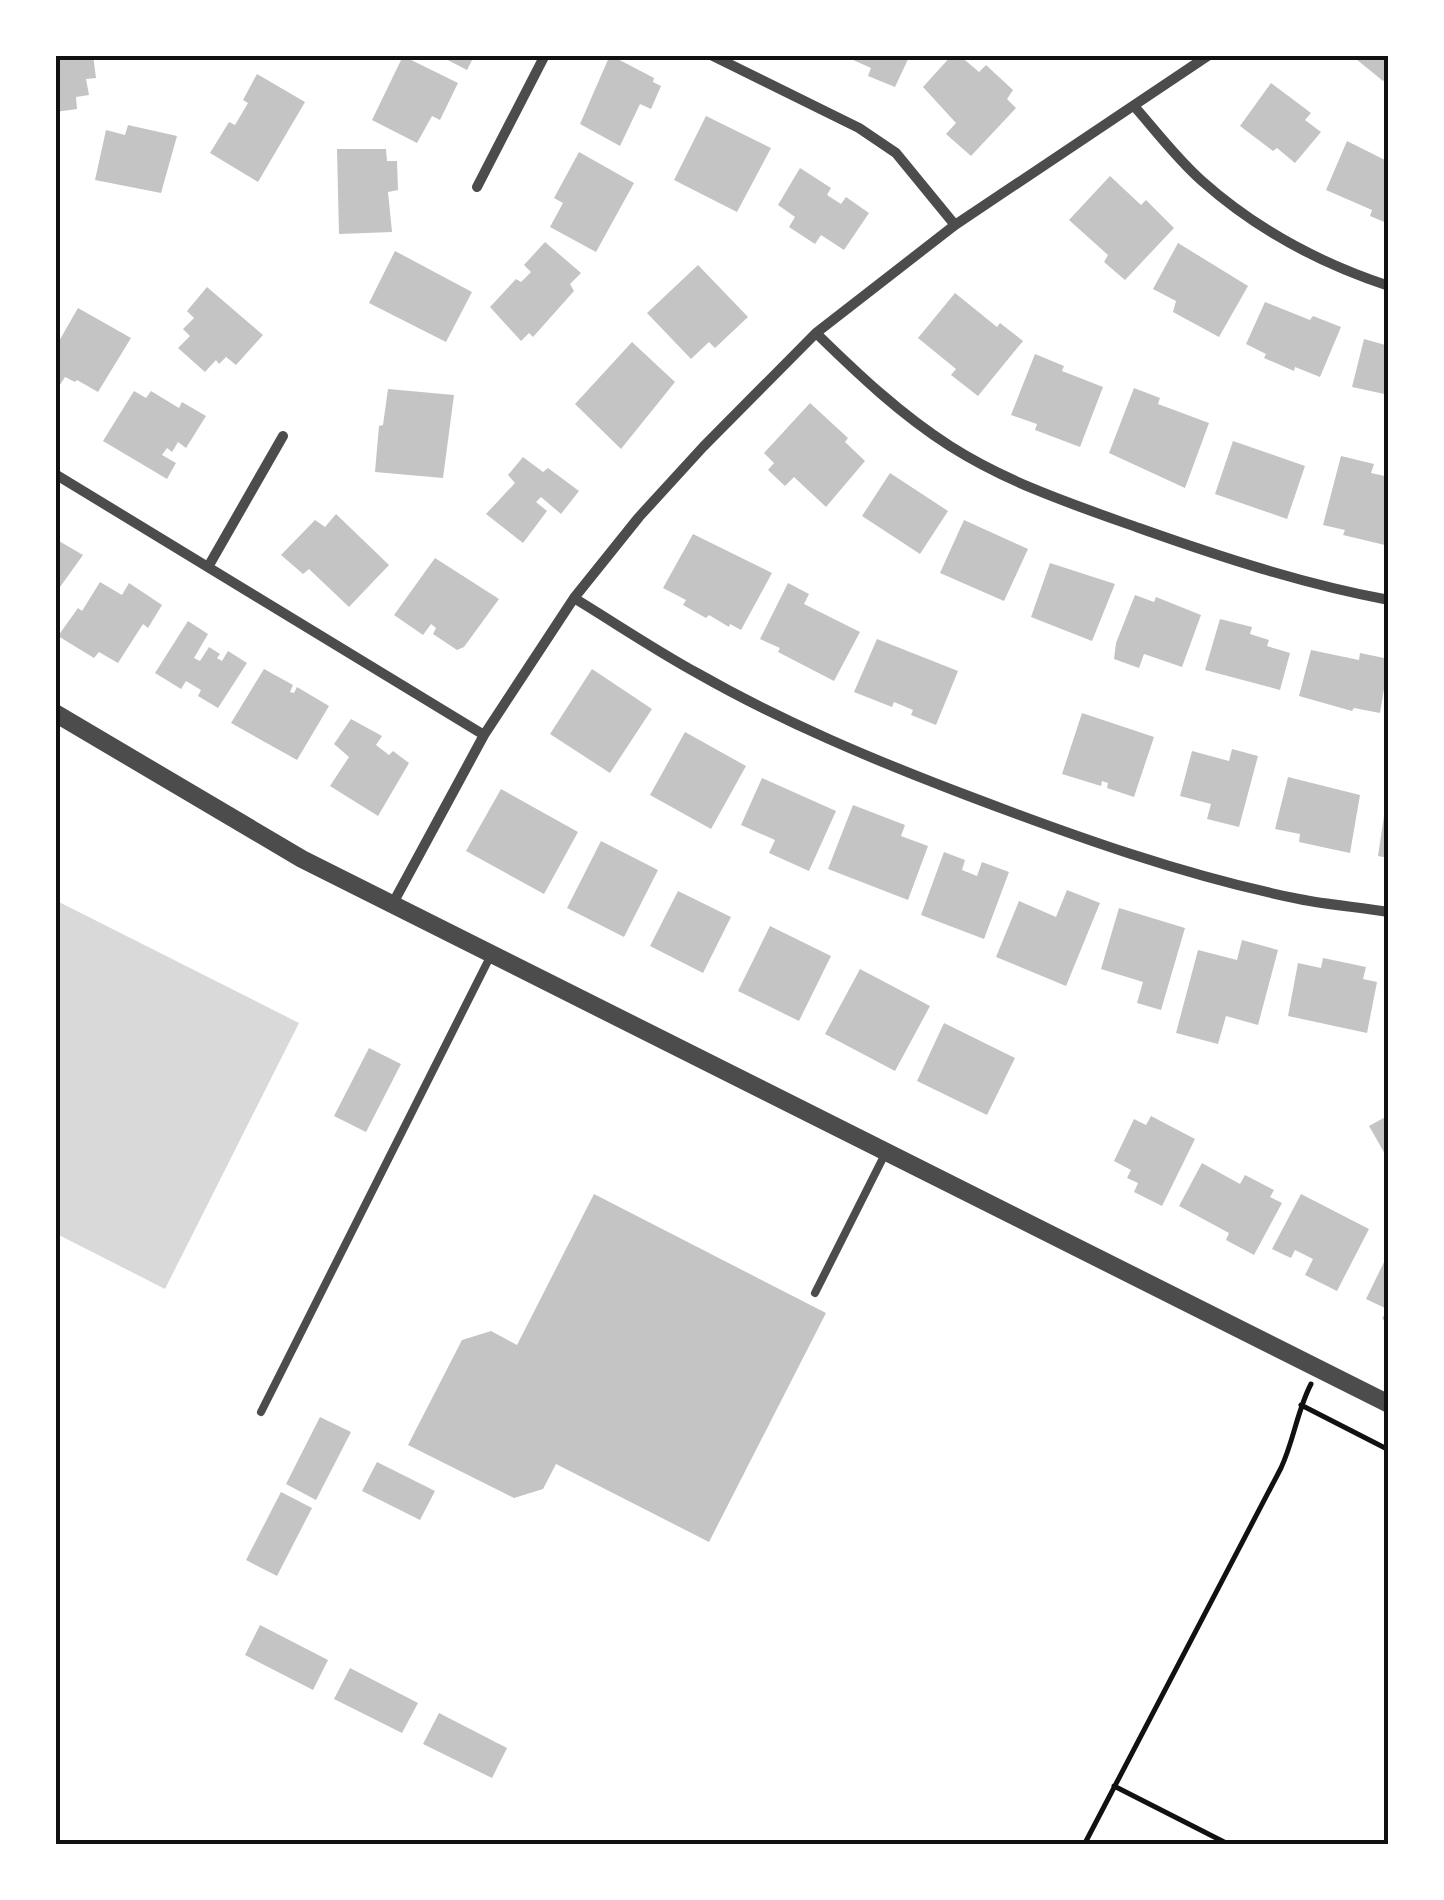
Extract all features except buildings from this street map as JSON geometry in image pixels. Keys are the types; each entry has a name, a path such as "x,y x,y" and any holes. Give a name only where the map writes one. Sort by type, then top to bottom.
{"street":[{"path":"477,187 545,55"},
{"path":"711,55 859,128 896,153 955,226"},
{"path":"392,905 484,735 574,598 703,446 816,333 955,226 1209,55"},
{"path":"1134,106 1199,179 1242,214 1293,247 1389,286"},
{"path":"816,333 874,390 922,427 1012,480 1238,563 1389,600"},
{"path":"208,568 283,436"},
{"path":"55,474 484,735"},
{"path":"574,598 762,708 830,740 1052,828 1194,873 1300,899 1389,912"},
{"path":"55,713 246,829 392,905 1389,1404"}],"lane":[{"path":"261,1412 491,954"},
{"path":"815,1293 886,1152"}],"path":[{"path":"1084,1845 1281,1468 1301,1405 1320,1368"},
{"path":"1301,1405 1389,1450"},
{"path":"1114,1786 1230,1845"}],"shaded area":[{"path":"55,900 299,1023 165,1289 55,1233"}]}
